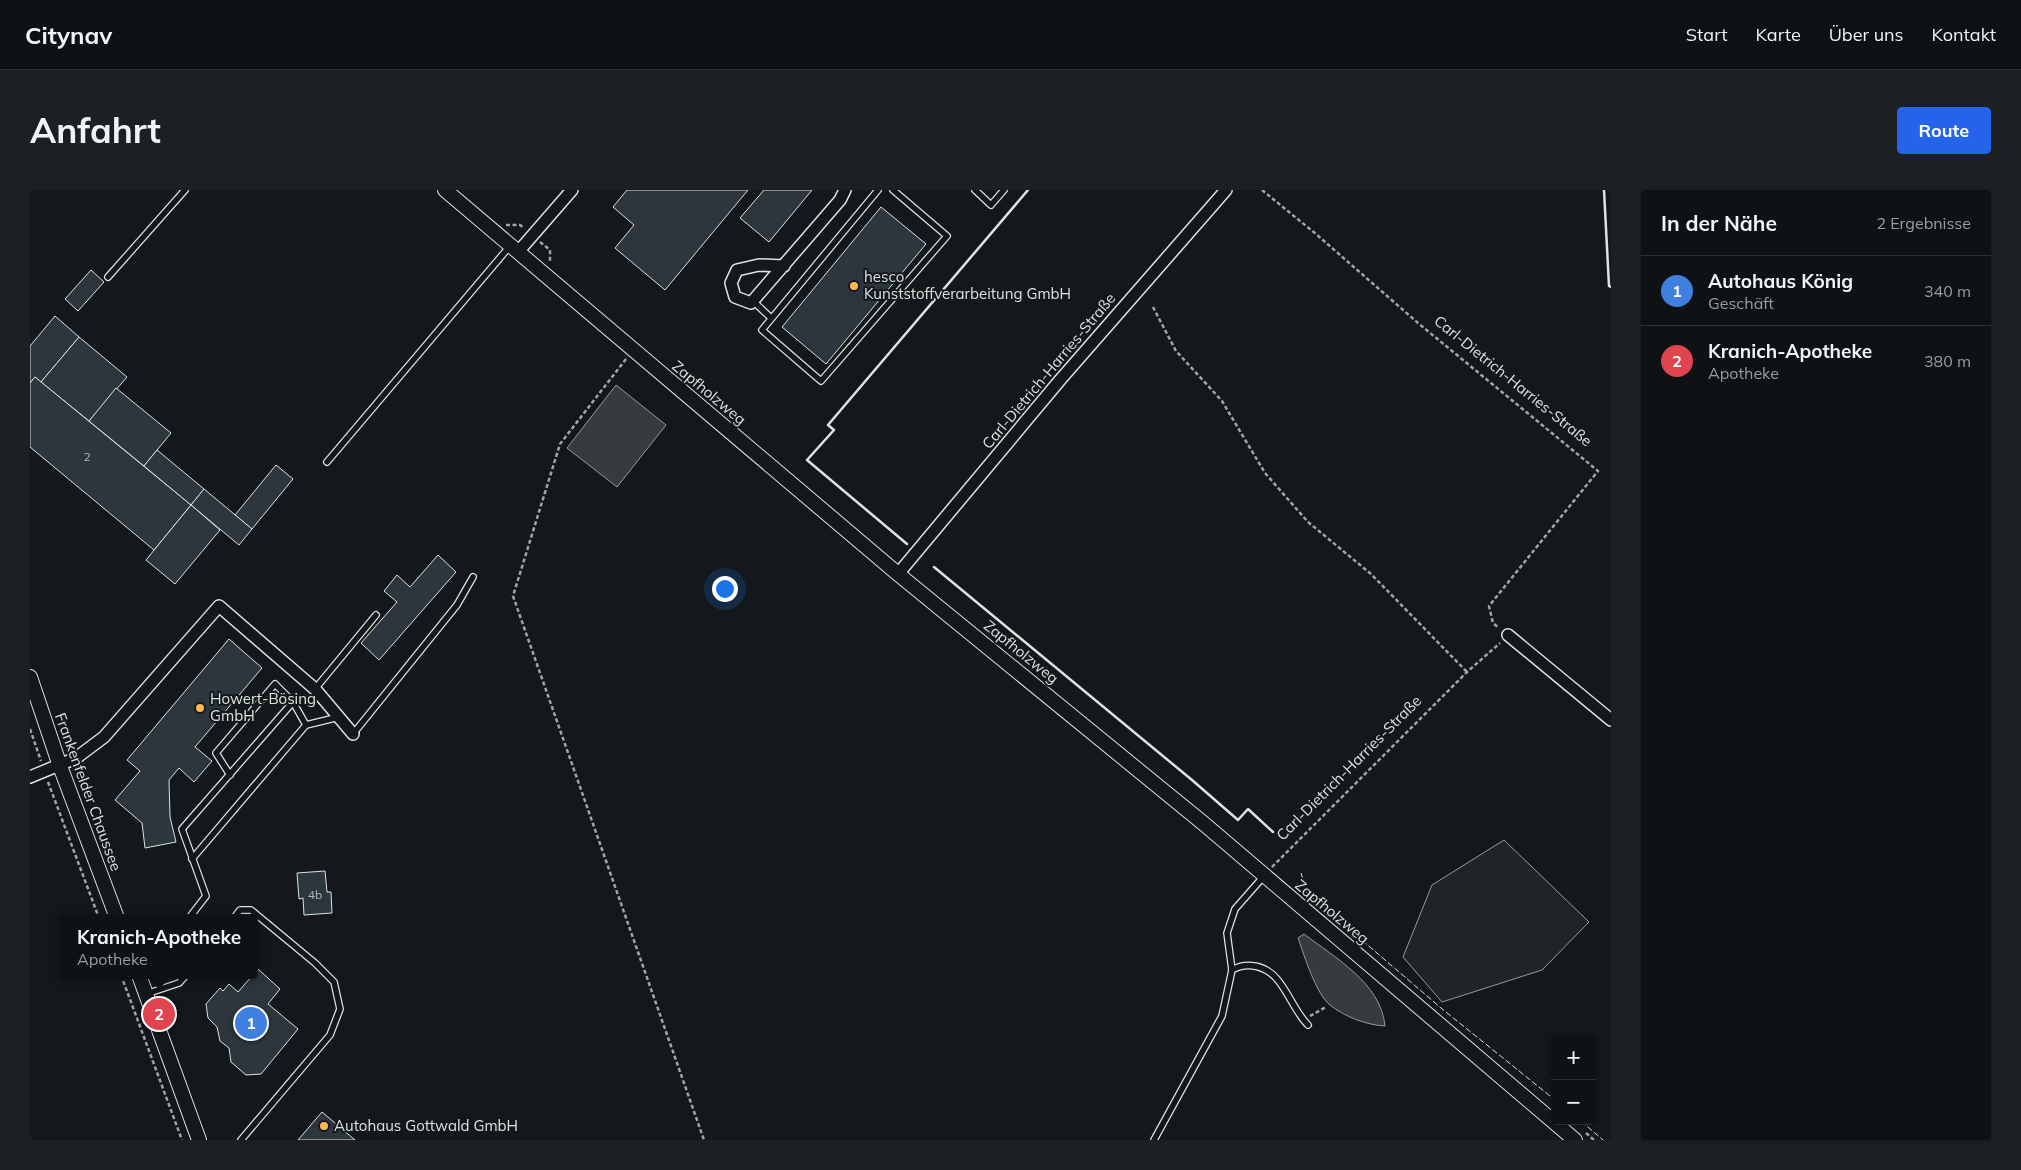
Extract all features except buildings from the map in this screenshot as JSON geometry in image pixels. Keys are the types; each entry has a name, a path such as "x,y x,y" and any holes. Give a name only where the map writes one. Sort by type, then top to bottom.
{"street":[{"name":"Zapfholzweg","path":"445,190 898,574 1188,810 1575,1140"},
{"path":"514,249 572,190"},
{"path":"784,266 759,265 738,270 732,283 735,297 752,302 784,266 840,200 845,190"},
{"name":"Carl-Dietrich-Harries-Straße","path":"898,574 1067,373 1226,190"},
{"path":"30,778 76,758 104,737 219,606 315,688 353,734"},
{"path":"1508,635 1611,720"},
{"name":"Frankenfelder Chaussee","path":"30,677 60,766 116,914"},
{"path":"142,979 199,1140"}],"lane":[{"path":"108,277 185,190"},
{"path":"878,190 762,330 821,381 947,236 893,190"},
{"path":"975,190 991,204 1004,190"},
{"path":"327,462 514,249"},
{"path":"752,302 771,318"},
{"path":"353,734 457,606 473,577"},
{"path":"315,688 376,615"},
{"path":"230,775 216,753 274,684 293,702 306,725"},
{"path":"192,914 206,896 182,829 293,702"},
{"path":"192,859 306,725 339,717"},
{"path":"1154,1140 1222,1016 1232,970 1227,933 1235,909 1264,876"},
{"path":"237,914 240,910 250,910 255,914"},
{"path":"241,1140 330,1035 340,1009 334,982 315,963 258,917"},
{"path":"1232,970 1240,965 1255,965 1277,978 1302,1019 1308,1025"},
{"path":"146,994 179,983 182,979"}],"path":[{"name":"Carl-Dietrich-Harries-Straße","path":"1262,190 1316,234 1418,323 1598,471 1489,606 1493,623 1508,635 1467,672 1264,876"},
{"path":"1153,308 1176,351 1222,401 1265,473 1308,522 1371,574 1467,672"},
{"path":"633,350 560,444 512,596 704,1140"},
{"path":"30,729 44,772 97,914"},
{"path":"122,979 182,1140"},
{"path":"1302,1019 1326,1007"}],"shaded area":[{"path":"616,385 666,425 617,487 567,448"},
{"path":"1504,840 1589,922 1542,970 1442,1002 1403,957 1432,885"},
{"path":"1304,934 1342,962 1366,984 1382,1011 1385,1026 1349,1017 1325,1000 1311,974 1298,938"}],"fence":[{"path":"1301,873 1307,893 1441,1008 1551,1097"},
{"path":"1586,1125 1603,1140"}],"wall":[{"path":"907,544 807,460 834,430 828,425 1028,190"},
{"path":"1604,190 1609,286 1611,287"},
{"path":"934,567 1238,820 1248,809 1273,832"}],"place":[{"name":"hesco Kunststoffverarbeitung GmbH","path":"854,286"},
{"name":"Howert-Bösing GmbH","path":"200,708"},
{"name":"Kranich-Apotheke","path":"159,1014"},
{"name":"Autohaus König","path":"251,1023"},
{"name":"Autohaus Gottwald GmbH","path":"324,1126"}]}
